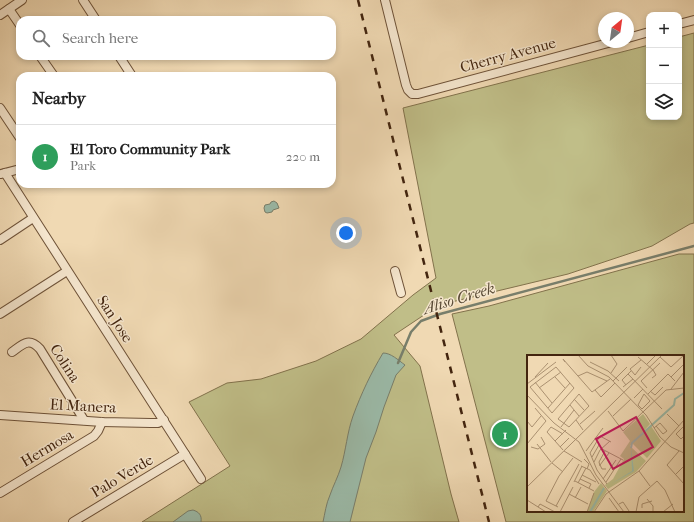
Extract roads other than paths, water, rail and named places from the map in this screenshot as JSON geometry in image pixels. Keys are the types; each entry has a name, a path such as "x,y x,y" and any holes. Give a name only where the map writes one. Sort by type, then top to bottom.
{"street":[{"path":"0,14 22,0"},
{"path":"83,0 93,16"},
{"name":"Cherry Avenue","path":"385,0 406,85 412,94 418,94 598,46"},
{"path":"9,9 16,19"},
{"path":"682,23 694,20"},
{"path":"634,36 646,33"},
{"path":"43,60 51,72"},
{"path":"122,60 129,72"},
{"path":"0,108 16,132"},
{"path":"2,174 16,170"},
{"name":"San Jose","path":"2,174 34,218 202,479"},
{"path":"0,240 34,218"},
{"path":"0,314 67,270"},
{"path":"395,271 401,293"},
{"name":"Colina","path":"12,352 27,342 31,342 36,345 40,349 84,420"},
{"name":"El Manera","path":"0,415 102,422 158,423 164,420"},
{"name":"Hermosa","path":"0,493 94,436 98,432 102,422"},
{"name":"Palo Verde","path":"73,522 185,454"}],"waterway":[{"name":"Aliso Creek","path":"398,363 411,332 421,321 440,314 694,246"}],"railway":[{"path":"358,0 489,522"}],"place":[{"name":"El Toro Community Park","path":"505,434"}]}
